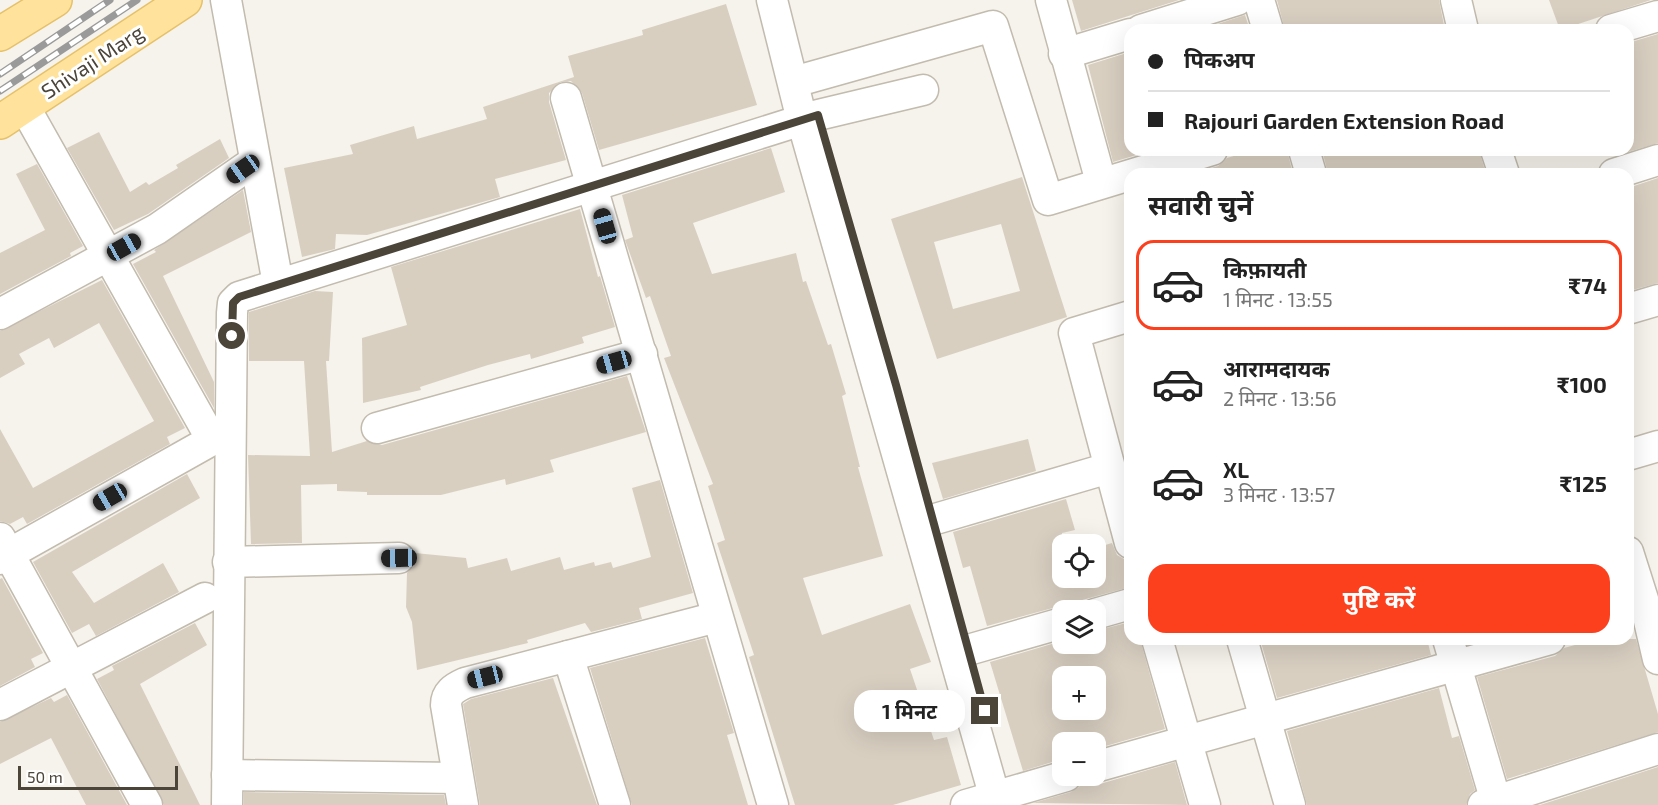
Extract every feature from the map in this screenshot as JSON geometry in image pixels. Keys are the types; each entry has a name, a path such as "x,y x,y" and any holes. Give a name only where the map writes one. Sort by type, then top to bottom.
{"main road":[{"path":"0,34 55,0"},
{"name":"Shivaji Marg","path":"12,114 185,0"}],"street":[{"path":"225,0 278,284"},
{"path":"772,0 810,117 932,520 968,650 1003,800"},
{"path":"791,0 808,78 810,117 1003,800"},
{"path":"1051,0 1101,182"},
{"path":"1160,24 1238,0"},
{"path":"1259,0 1266,24"},
{"path":"1456,0 1462,24"},
{"path":"1631,24 1658,16"},
{"path":"808,78 993,26 1048,200 1124,175"},
{"path":"1064,54 1124,36"},
{"path":"227,805 228,562 233,303 239,297 278,284 593,183 810,117 923,90"},
{"path":"566,98 593,183 773,805"},
{"path":"12,114 108,256 212,440 3,550 72,665 147,805"},
{"path":"1150,168 1191,156"},
{"path":"1633,168 1658,160"},
{"path":"0,314 157,229 255,161"},
{"path":"1634,307 1658,300"},
{"path":"1124,318 1074,333 1124,522"},
{"path":"377,429 642,354"},
{"path":"1634,453 1658,446"},
{"path":"932,520 1109,468"},
{"path":"228,562 399,558"},
{"path":"1634,574 1658,659"},
{"path":"0,705 72,665 205,598"},
{"path":"1106,611 1124,606"},
{"path":"227,775 460,792 446,705 450,692 465,682 717,617"},
{"path":"968,650 1052,626"},
{"path":"1158,645 1205,805"},
{"path":"1244,645 1290,805"},
{"path":"1106,764 1266,719 1452,652 1505,645"},
{"path":"1452,652 1492,804 1658,749"},
{"path":"568,656 615,805"},
{"path":"966,805 1003,800 1052,781"}],"building":[{"path":"1072,0 1179,0 1081,31"},
{"path":"1277,0 1439,0 1444,24 1283,24"},
{"path":"1549,0 1651,0 1578,24 1558,24"},
{"path":"726,4 757,105 599,150 582,93 571,81 561,82 549,93 549,102 566,160 495,179 500,197 367,235 336,234 335,249 302,257 284,168 353,154 350,145 414,126 417,139 487,119 483,107 574,77 568,56 643,35 642,30"},
{"path":"1245,15 1248,24 1217,24"},
{"path":"1658,34 1658,143 1634,150 1634,41"},
{"path":"1124,54 1124,156 1133,156 1113,162 1088,65"},
{"path":"99,132 130,192 146,182 149,185 178,168 176,165 220,139 229,158 148,214 114,230 67,148"},
{"path":"771,148 785,192 693,223 712,274 796,253 803,282 806,281 828,345 831,344 846,394 842,396 860,467 858,467 883,556 803,578 822,635 910,604 931,662 910,669 934,740 947,737 961,785 893,805 795,805 749,657 754,655 717,543 725,540 708,486 713,484 664,358 671,356 650,296 646,298 625,240 633,237 622,195"},
{"path":"1288,156 1292,168 1212,168 1218,166 1227,158"},
{"path":"1324,156 1481,156 1484,168 1326,168"},
{"path":"37,164 83,246 70,253 71,256 0,294 0,253 45,230 16,174"},
{"path":"1022,177 1067,317 937,359 891,219","holes":["1001,224 1020,291 953,309 934,242"]},
{"path":"1658,178 1658,283 1634,290 1634,186"},
{"path":"243,190 251,232 163,276 214,382 214,408 133,264 156,252 154,250"},
{"path":"580,209 598,277 600,276 615,327 582,337 584,343 531,359 530,354 420,387 421,390 363,403 362,338 407,325 391,267"},
{"path":"102,280 185,428 167,437 170,444 27,524 23,517 10,524 0,521 0,429 33,488 154,421 99,323 54,348 49,338 19,354 25,364 0,378 0,331"},
{"path":"315,291 333,292 329,361 326,361 332,452 367,441 382,445 627,376 646,432 550,460 554,472 506,485 505,479 441,495 367,495 367,492 337,491 337,484 301,485 302,543 251,544 248,455 310,456 304,361 249,361 249,312"},
{"path":"1028,439 1036,471 943,499 932,463"},
{"path":"187,474 200,498 72,572 94,603 163,563 179,592 96,636 89,624 72,633 33,562"},
{"path":"660,480 693,593 639,608 642,619 591,632 585,623 527,640 528,643 417,670 412,622 406,607 407,573 414,566 415,553 466,558 468,568 507,558 511,571 560,557 564,570 594,562 595,566 611,562 613,568 651,557 632,488"},
{"path":"1066,499 1075,530 1052,534 1052,588 1106,588 1106,545 1112,543 1117,555 1124,559 1124,589 1082,600 1052,600 1052,608 987,626 970,566 963,568 953,532"},
{"path":"2,578 43,653 31,659 35,667 0,686 0,579"},
{"path":"195,623 207,645 140,684 200,805 164,805 97,679 114,670 112,666"},
{"path":"1124,624 1124,645 1142,645 1165,729 1106,746 1106,732 1052,732 1052,762 1023,771 990,662 1052,644 1052,654 1106,654 1106,628"},
{"path":"705,638 734,733 727,735 748,805 632,805 590,668"},
{"path":"1634,639 1636,639 1658,714 1658,732 1507,779 1477,677 1555,656 1564,648 1575,645 1634,645"},
{"path":"1262,645 1428,645 1431,655 1277,698"},
{"path":"553,678 597,805 480,805 463,704 471,699"},
{"path":"1439,688 1452,738 1459,736 1475,790 1470,794 1466,805 1307,805 1287,731"},
{"path":"67,695 127,805 86,805 51,738 0,764 0,722 51,698 54,702"},
{"path":"1175,762 1187,805 1033,803 1071,792 1080,786 1106,786 1106,782"},
{"path":"1658,767 1658,805 1540,805"},
{"path":"244,792 444,795 446,805 244,805"}],"railway":[{"path":"0,74 110,0"},
{"path":"0,91 137,0"}],"route":[{"path":"232,336 233,303 239,297 593,183 818,115 896,385 985,711"}]}
